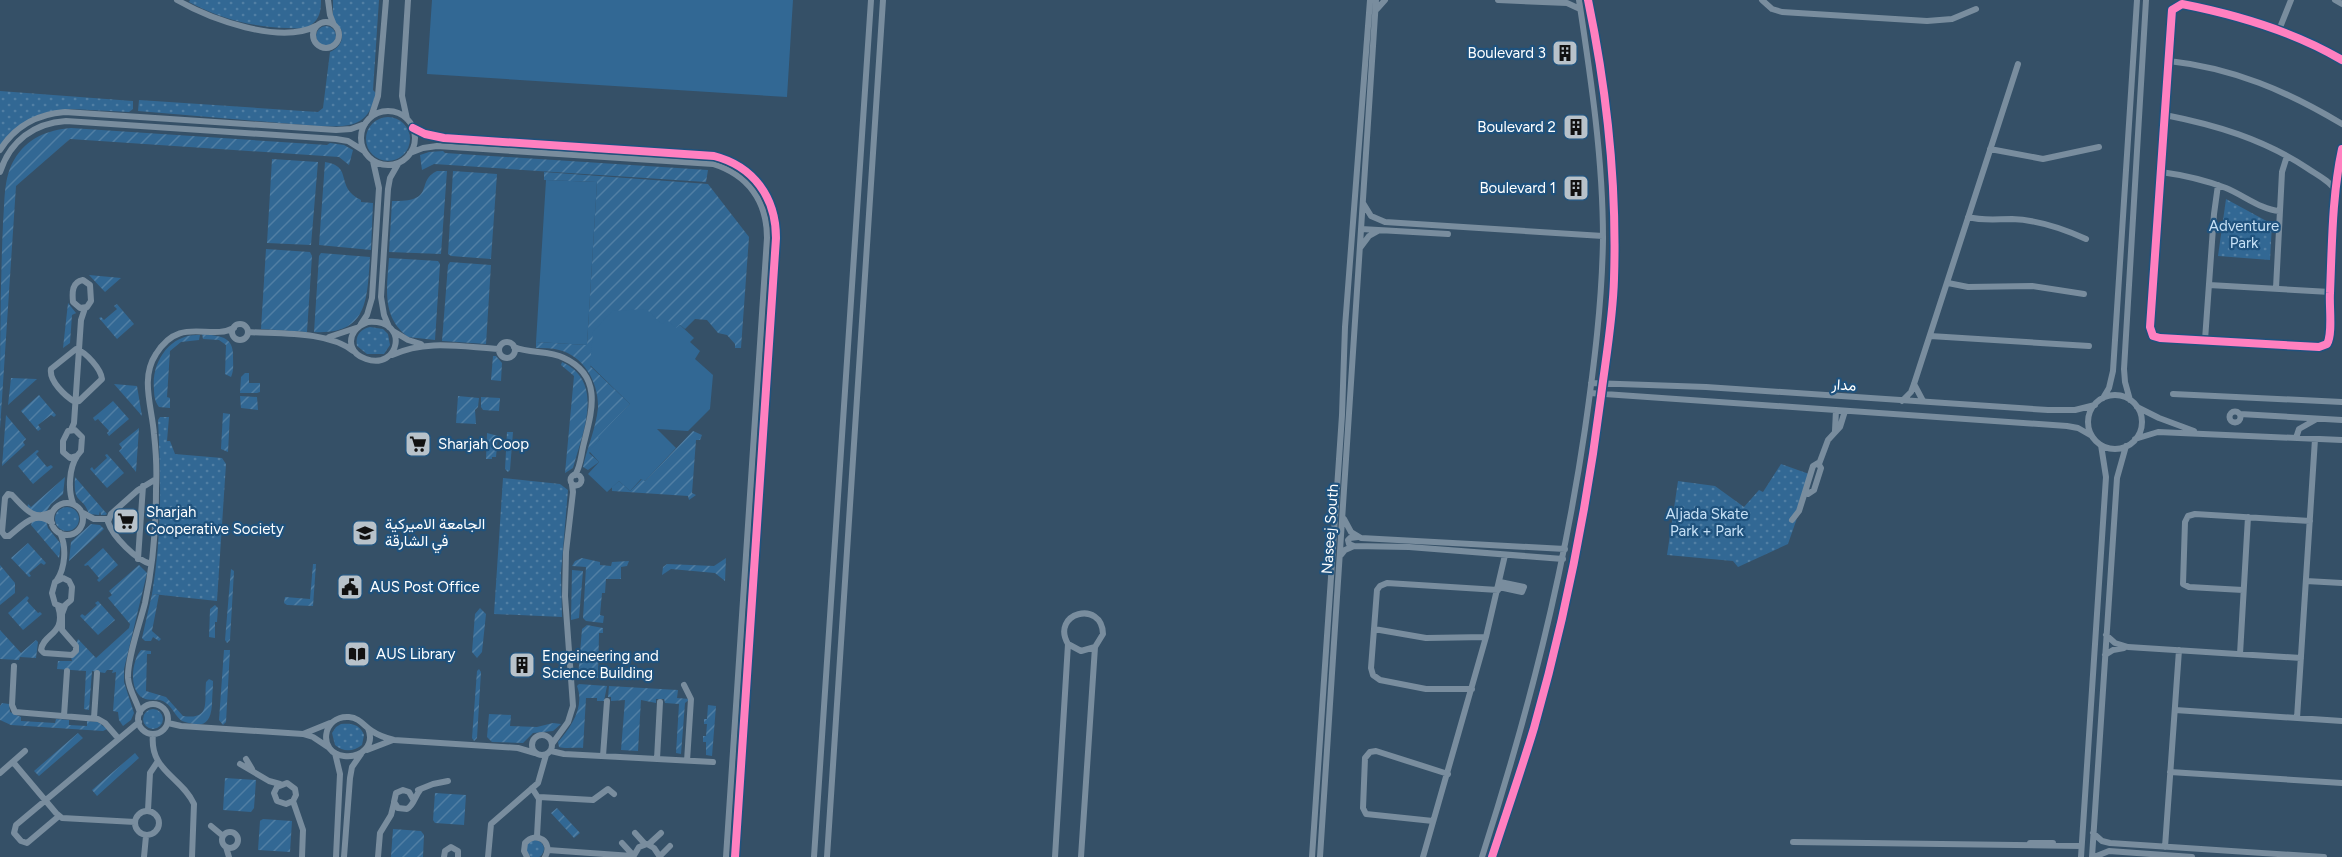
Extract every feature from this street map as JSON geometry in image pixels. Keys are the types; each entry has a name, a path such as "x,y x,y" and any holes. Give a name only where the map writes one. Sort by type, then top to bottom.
{"street":[{"path":"177,0 202,13 240,26 267,31 294,32 327,22 335,25"},
{"path":"364,151 361,136 378,96 386,0"},
{"path":"408,0 402,96 415,141 410,153"},
{"path":"814,857 871,0"},
{"path":"827,857 883,0"},
{"path":"1312,857 1342,415 1345,327 1370,0"},
{"name":"Naseej South","path":"1320,857 1360,248 1365,230 1363,203 1376,0"},
{"path":"1375,12 1385,0"},
{"path":"1498,0 1571,2 1580,9"},
{"path":"1482,857 1533,688 1563,560 1590,393 1600,301 1603,236 1596,127 1579,0"},
{"path":"1492,857 1534,728 1561,617 1586,498 1603,384 1614,280 1614,201 1604,100 1588,0"},
{"path":"1762,0 1772,9 1782,12 1927,21 1952,19 1976,9"},
{"path":"2137,0 2113,371 2109,388 2095,405 2088,420 2092,435 2101,445 2113,449 2126,446 2148,433 2221,434"},
{"path":"2130,400 2124,369 2146,0"},
{"path":"2279,30 2291,0"},
{"path":"2336,0 2342,3"},
{"path":"294,32 327,47 334,44 338,37 328,2"},
{"path":"316,42 314,32 324,15 328,2"},
{"path":"2342,60 2279,30 2231,15 2192,7 2177,10 2171,22 2151,334 2164,339 2313,346 2327,344 2330,339 2330,292 2337,176 2342,149"},
{"path":"2169,61 2204,66 2247,77 2302,101 2342,124"},
{"path":"1902,400 1914,384 2018,64"},
{"path":"371,117 389,111 398,113 407,119"},
{"path":"0,150 11,135 27,123 46,115 65,112 336,130 351,129 365,124"},
{"path":"2165,115 2221,128 2253,139 2287,156 2325,180 2336,191"},
{"path":"0,172 12,148 24,136 40,127 66,121 336,139 348,141 364,151 373,161 384,165 399,163"},
{"path":"413,128 424,134 444,138 714,156 735,163 753,177 771,205 776,227 735,857"},
{"path":"389,356 396,342 384,315 381,297 388,189 390,178 399,163 410,153 437,146 713,164 734,172 750,187 762,206 767,238 726,857"},
{"path":"1990,148 2043,159 2099,147"},
{"path":"2276,288 2282,168 2287,156"},
{"path":"356,353 351,340 367,315 372,298 379,188 373,161"},
{"path":"2161,172 2190,176 2218,185 2279,211"},
{"path":"2325,180 2337,176"},
{"path":"2205,340 2218,185"},
{"path":"379,188 388,189"},
{"path":"1363,203 1368,213 1385,222 1603,236"},
{"path":"1968,217 1981,220 2032,221 2055,226 2086,239"},
{"path":"1365,230 1374,218"},
{"path":"1365,230 1448,234"},
{"path":"1360,248 1366,239 1378,231"},
{"path":"2333,236 2342,236"},
{"path":"81,320 72,299 74,286 83,280 89,283 92,289 91,301 85,308 81,320 74,430 82,439 81,451 72,468 70,492 73,504 83,513 94,519 108,520"},
{"path":"1948,283 1968,287 2032,286 2084,294"},
{"path":"2209,285 2330,292"},
{"path":"77,307 85,308"},
{"path":"327,338 373,322 422,345"},
{"path":"168,723 162,731 153,734 142,729 139,722 140,713 129,686 128,670 145,603 151,564 156,479 154,434 147,384 151,362 164,344 182,333 193,330 224,331 242,325 248,332 327,338 346,345 372,361 382,360 406,348 422,345 499,349 506,343 525,351 550,353 563,357 579,369 587,380 592,393 593,407 577,473 570,479 574,488 566,552 565,596 566,632 574,698 572,713 542,766 539,780 491,824 488,857"},
{"path":"233,336 234,328"},
{"path":"224,331 242,340 246,338 248,332"},
{"path":"1930,336 2089,346"},
{"path":"513,355 514,347"},
{"path":"75,402 53,380 50,372 73,351 79,349"},
{"path":"75,402 80,401 102,379 100,371 79,349"},
{"path":"499,349 503,357 510,358 525,351"},
{"name":"مدار","path":"1591,383 1706,387 2070,410 2081,410 2095,405"},
{"path":"1914,384 1923,401"},
{"name":"مدار","path":"1590,393 2067,426 2078,428 2092,435"},
{"path":"2173,394 2342,402"},
{"path":"2103,398 2115,395 2130,400 2137,407 2189,430 2229,435 2342,440"},
{"path":"2231,397 2237,413"},
{"path":"2229,435 2241,397"},
{"path":"2135,439 2142,423 2137,407"},
{"path":"1792,520 1799,511 1805,492 1810,494 1814,490 1821,468 1819,464 1834,430 1836,410"},
{"path":"1834,430 1840,427 1845,411"},
{"path":"2237,413 2342,420"},
{"path":"2296,438 2299,429 2318,419"},
{"path":"2234,421 2238,435"},
{"path":"61,606 53,601 52,593 62,570 64,547 60,533 46,519 31,518 9,536 5,536 2,532 5,498 8,494 12,495 30,514 43,515 52,512 63,503 68,490 69,468 62,449 63,441 65,434 74,430"},
{"path":"2297,718 2315,439"},
{"path":"2081,857 2106,477 2101,445"},
{"path":"2126,446 2116,478 2093,857 2109,851 2192,857"},
{"path":"66,456 70,458 77,456"},
{"path":"61,606 63,633 76,646 76,651 72,655 44,653 41,650 42,644 58,629 61,606 71,600 72,587 65,571 66,547 72,534 82,525 108,520 114,511 140,488 156,479"},
{"path":"750,486 754,488 758,506"},
{"path":"135,556 140,546 142,498 140,488"},
{"path":"63,503 73,504"},
{"path":"52,512 52,523"},
{"path":"82,525 83,513"},
{"path":"2243,590 2185,586 2182,579 2187,518 2193,514 2310,522"},
{"path":"1344,517 1349,529 1359,537"},
{"path":"2240,654 2248,518"},
{"path":"108,520 111,529 135,556 151,564"},
{"path":"60,533 72,534"},
{"path":"1354,546 1349,544 1348,539 1359,537 1565,549"},
{"path":"1340,556 1345,550 1354,546 1409,547 1563,560"},
{"path":"1423,857 1472,689 1505,555"},
{"path":"57,580 63,578 69,581"},
{"path":"2306,581 2342,583"},
{"path":"1472,689 1459,687 1426,689 1376,678 1371,668 1377,590 1384,583 1499,586"},
{"path":"1055,857 1068,644 1064,634 1067,623 1075,615 1085,613 1095,616 1102,629 1101,639 1095,648 1081,857"},
{"path":"1374,629 1426,638 1486,637"},
{"path":"2106,635 2115,643 2128,647"},
{"path":"1068,644 1081,651 1095,648"},
{"path":"2105,655 2116,649 2128,647 2301,658"},
{"path":"2165,847 2179,650"},
{"path":"14,666 12,705 15,712 94,718 105,723 118,738"},
{"path":"64,716 67,670"},
{"path":"94,718 97,673"},
{"path":"684,685 691,699 687,761"},
{"path":"135,700 147,706 156,705 164,710 168,723"},
{"path":"603,756 607,701"},
{"path":"657,759 660,702"},
{"path":"140,713 147,706"},
{"path":"2175,710 2342,721"},
{"path":"303,734 339,718 348,717 361,721 380,736 394,740 518,748 536,754 550,750 564,754 713,762"},
{"path":"59,816 27,843 22,842 15,835 15,826 139,722"},
{"path":"168,723 181,726 303,734 313,737 335,753 350,756 394,740"},
{"path":"328,747 325,734 330,723"},
{"path":"345,855 350,778 355,762 371,739 368,728"},
{"path":"518,748 532,743 538,736 560,732"},
{"path":"153,734 152,747 158,761 194,804 192,857"},
{"path":"545,735 550,750"},
{"path":"532,743 542,766"},
{"path":"0,773 25,751"},
{"path":"1433,821 1366,814 1363,808 1366,756 1376,751 1448,774"},
{"path":"335,753 340,774 336,854"},
{"path":"246,759 252,769"},
{"path":"146,836 152,834 161,825 148,810 150,773 158,761"},
{"path":"13,762 59,816 66,819 135,822"},
{"path":"240,764 252,769 278,787"},
{"path":"2170,772 2342,783"},
{"path":"378,857 380,832 391,815 394,796 399,791 420,790 446,778"},
{"path":"287,783 293,786 296,795 291,802 282,804 277,801 274,796 278,787 287,783"},
{"path":"532,788 539,797 537,836"},
{"path":"539,797 593,800 608,789 614,794"},
{"path":"391,815 410,808 420,790"},
{"path":"410,792 413,799"},
{"path":"291,802 303,830 302,857"},
{"path":"394,802 402,810"},
{"path":"146,836 137,828 135,822 139,814 148,810"},
{"path":"211,826 223,836"},
{"path":"223,836 227,833 235,834 238,841 229,857"},
{"path":"635,833 660,856 670,846"},
{"path":"537,836 544,840 546,854 633,856 662,833"},
{"path":"2093,834 2106,842 2324,857"},
{"path":"144,857 146,836"},
{"path":"223,836 222,842 229,857"},
{"path":"527,857 524,851 525,843 537,836"},
{"path":"1793,842 2081,846"},
{"path":"622,843 633,856"},
{"path":"226,847 234,848"},
{"path":"444,857 445,850 451,847 458,851 458,857"},
{"path":"336,854 342,849 345,855"}],"green space":[{"path":"190,0 321,0 320,11 314,23 309,27 300,28 262,26 237,21 201,8 189,2"},
{"path":"333,0 379,0 373,90 376,93 368,113 362,120 347,125 316,126 138,111 139,100 318,112 323,108 330,52 337,48 342,39 341,29 333,21"},
{"path":"432,0 793,0 787,97 427,74"},
{"path":"326,26 333,29 336,36 333,43 326,46 319,43 316,36 319,29"},
{"path":"0,91 133,101 133,109 129,112 71,109 41,114 0,145"},
{"path":"388,117 403,124 410,139 403,154 388,161 373,154 366,139 373,124"},
{"path":"71,128 327,145 330,143 344,145 353,150 349,165 339,157 70,139 16,186 0,429 0,326 6,183 10,167 25,146 46,133"},
{"path":"443,151 445,153 708,170 706,182 434,164 422,170 420,155"},
{"path":"272,159 318,162 311,245 267,243"},
{"path":"325,162 339,168 348,189 361,202 373,203 371,250 319,245"},
{"path":"437,171 447,171 441,254 389,252 392,201 406,200 420,195 430,175"},
{"path":"453,171 497,174 491,259 448,254"},
{"path":"544,172 708,184 749,237 741,348 735,348 735,344 727,335 718,333 707,320 695,319 685,329 680,325 677,329 663,324 590,366 630,404 599,437 600,439 589,453 599,462 588,470 583,467 598,408 593,380 583,364 576,358 559,350 536,348 536,342 587,345 597,182 544,180"},
{"path":"546,180 597,182 587,345 536,342"},
{"name":"Adventure Park","path":"2226,199 2272,224 2270,260 2218,256"},
{"path":"266,249 310,252 312,256 307,332 261,329"},
{"path":"321,253 370,257 368,287 361,312 355,321 345,328 314,332 319,256"},
{"path":"389,258 438,261 440,264 435,340 408,337 393,320 387,290"},
{"path":"450,262 491,265 486,344 442,341"},
{"path":"89,275 121,278 105,292"},
{"path":"68,303 76,313 72,315 70,343 63,348"},
{"path":"117,304 134,324 117,339 99,318 104,320 117,309 114,306"},
{"path":"646,309 662,324 667,320 676,328 680,325 694,338 690,342 700,351 695,359 713,375 710,409 688,431 657,429 676,448 645,481 641,479 630,491 619,481 607,492 588,474 599,462 589,451 600,439 598,437 630,404 590,365 593,332 612,311"},
{"path":"370,327 383,329 388,334 390,345 384,354 367,354 357,346 359,334 363,329"},
{"path":"202,334 225,338 231,345 233,372 231,377 225,374 226,345 219,340 203,339"},
{"path":"200,335 199,340 181,342 170,351 167,397 170,398 170,408 159,407 155,396 154,379 159,360 171,344 189,336"},
{"path":"493,356 496,356 502,363 501,381 491,380"},
{"path":"562,362 575,371 584,382 587,395 585,425 581,440 573,468 565,473 574,376 561,365"},
{"path":"249,373 249,383 260,383 260,392 240,393 241,377"},
{"path":"11,378 37,379 8,405"},
{"path":"114,384 137,386 142,416"},
{"path":"39,395 56,415 54,417 51,415 38,425 41,429 38,431 21,411"},
{"path":"240,396 257,397 258,410 241,408"},
{"path":"458,396 479,398 478,407 475,410 476,424 456,423"},
{"path":"481,397 500,398 499,411 483,410"},
{"path":"113,401 129,419 109,436 107,433 109,431 98,419 95,421 93,418"},
{"path":"223,413 230,414 228,452 221,449"},
{"path":"6,415 26,439 23,442 25,445 2,466"},
{"path":"160,417 169,417 167,441 170,441 175,454 222,458 226,464 217,601 152,594 159,529 158,420"},
{"path":"139,428 136,472 119,451 122,448 119,444"},
{"path":"693,431 702,435 700,440 696,440 692,493 696,495 689,500 688,496 612,491 612,487 619,481 630,491 642,479 645,481"},
{"path":"507,432 513,432 508,472 505,469"},
{"path":"487,433 498,436 496,457 492,459 486,459"},
{"path":"37,450 39,451 36,454 47,467 51,465 53,467 33,484 18,466"},
{"path":"107,454 124,473 107,488 90,469 92,467 94,470 107,458 105,455"},
{"name":"Aljada Skate Park + Park","path":"1781,464 1812,475 1788,544 1738,567 1733,561 1667,555 1678,481 1715,486 1744,507 1759,490 1763,492"},
{"path":"65,477 63,494 51,504 46,512 31,512 27,509 28,504 31,507"},
{"path":"75,477 107,514 101,515 100,511 99,515 89,514 75,492"},
{"path":"503,478 560,484 568,490 561,573 562,617 494,614"},
{"path":"67,507 72,508 78,514 78,524 72,530 67,531 62,530 56,524 55,519 56,514 62,508"},
{"path":"33,519 46,521 48,528 61,544 59,558 31,525"},
{"path":"91,524 100,525 104,529 69,561 71,542"},
{"path":"28,543 46,563 44,565 41,563 29,573 31,576 29,577 11,558"},
{"path":"103,548 118,565 99,582 97,580 99,578 88,565 84,565"},
{"path":"582,558 600,562 600,565 611,566 612,562 629,561 627,566 621,567 621,579 606,579 600,615 604,616 603,623 586,621 583,618 586,567 572,566 575,561"},
{"path":"726,558 725,581 715,573 671,569 662,575 663,567 667,564 714,566"},
{"path":"313,564 316,564 313,606 284,603 285,597 310,599"},
{"path":"0,565 15,583 15,593 0,605"},
{"path":"139,565 147,573 124,669 124,682 134,713 131,720 123,726 118,712 113,711 116,672 112,673 113,670 107,670 105,673 92,671 89,710 84,709 86,671 57,669 58,661 72,661 71,657 78,639 96,658 129,628 130,624 108,598 112,595 109,591"},
{"path":"231,569 234,571 230,640 227,643 225,640"},
{"path":"572,570 583,571 579,618 571,620"},
{"path":"152,594 159,595 152,631 161,639 159,641 153,637 151,641 145,641 142,638"},
{"path":"27,596 29,598 27,601 38,613 42,614 23,630 8,613"},
{"path":"98,601 115,620 98,635 80,616 82,614 85,616 97,605 95,603"},
{"path":"215,605 218,608 215,638 209,637 210,609"},
{"path":"480,608 486,614 482,652 477,658 472,652 475,614"},
{"path":"587,625 603,628 603,633 599,633 598,678 578,677 582,629"},
{"path":"0,630 21,653 36,640 38,642 36,658 0,659"},
{"path":"141,650 151,651 151,654 147,654 146,691 166,697 183,716 192,717 202,713 206,682 209,679 213,681 211,712 207,721 203,724 194,724 182,721 163,701 146,699 138,694 133,675 135,661"},
{"path":"224,650 230,650 226,722 223,725 219,720"},
{"path":"479,669 481,672 477,738 474,741 472,738"},
{"path":"579,684 607,686 604,701 597,701 597,698 586,698 583,748 559,747 558,742 568,730 578,709 577,686"},
{"path":"609,686 678,690 677,698 690,699 685,703 681,754 676,753 679,704 665,703 664,699 656,699 656,703 641,700 638,751 621,750 625,700 611,701 611,697 608,697"},
{"path":"2,703 9,704 10,712 21,717 21,721 55,723 56,719 69,720 69,725 87,726 87,721 98,722 107,729 103,731 11,725 0,720"},
{"path":"708,705 716,706 712,756 706,755 706,742 703,742 703,736 706,736 707,724 704,724 704,719 707,719"},
{"path":"153,709 160,712 163,719 160,726 153,729 146,726 143,719 146,712"},
{"path":"489,714 511,715 510,726 537,727 553,723 561,724 553,731 533,733 523,743 492,742 487,737"},
{"path":"341,724 352,724 360,728 364,735 362,745 348,750 335,745 332,733"},
{"path":"78,733 83,738 39,776 34,771"},
{"path":"135,753 139,758 97,796 92,790"},
{"path":"225,778 256,780 254,808 251,812 223,810"},
{"path":"435,793 466,795 464,825 435,823 433,820"},
{"path":"557,808 580,833 574,838 551,813"},
{"path":"263,819 292,821 290,852 258,850 260,821"},
{"path":"393,829 421,831 424,835 423,857 391,857"},
{"path":"535,840 543,845 544,849 539,857 535,858 527,853 526,849 531,841"}],"cycle path":[{"path":"1492,857 1534,728 1565,604 1589,479 1611,323 1615,244 1612,174 1605,104 1588,0"},
{"path":"2342,60 2285,32 2265,25 2182,4 2172,10 2150,327 2153,336 2319,347 2327,344 2330,327 2334,202 2342,149"},
{"path":"413,128 425,134 444,138 714,156 740,167 760,185 767,197 772,209 776,238 735,857"}],"place":[{"name":"Boulevard 3","path":"1565,53"},
{"name":"Boulevard 2","path":"1576,127"},
{"name":"Boulevard 1","path":"1576,188"},
{"name":"Sharjah Coop","path":"418,444"},
{"name":"Sharjah Cooperative Society","path":"126,521"},
{"name":"الجامعة الاميركية في الشارقة","path":"365,533"},
{"name":"AUS Post Office","path":"350,587"},
{"name":"AUS Library","path":"357,654"},
{"name":"Engeineering and Science Building","path":"522,665"}]}
